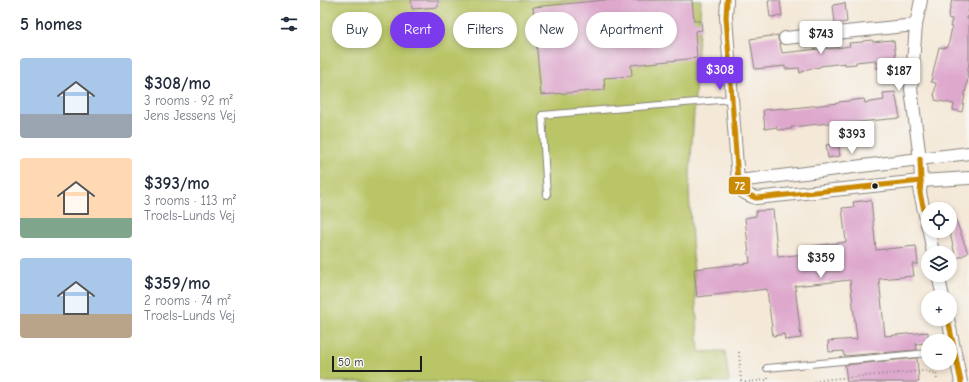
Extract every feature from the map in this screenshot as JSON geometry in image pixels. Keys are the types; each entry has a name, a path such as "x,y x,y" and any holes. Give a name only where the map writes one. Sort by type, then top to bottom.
{"street":[{"path":"727,0 726,17 738,181 740,189 746,195 756,198 921,181 969,178"},
{"path":"921,0 916,25 911,89 920,159 920,193 922,202"},
{"path":"785,38 916,25"},
{"path":"738,181 969,153"},
{"path":"957,368 961,382"}],"lane":[{"path":"547,196 542,115 732,99"},
{"path":"767,368 921,354"}],"path":[{"path":"738,352 741,382"},
{"path":"745,382 768,380 767,368"},
{"path":"814,382 830,379 923,370 936,373 937,382"}],"green space":[{"path":"320,0 701,0 689,191 699,352 725,351 729,382 320,382"}],"building":[{"path":"411,0 438,0 438,7 412,9"},
{"path":"605,0 692,0 694,21 701,21 702,30 695,31 697,58 631,65 632,76 604,78 605,90 541,95 537,48 578,48 578,12 533,12 533,7"},
{"path":"768,0 780,0 782,16 770,17"},
{"path":"952,0 969,0 967,19 969,19 969,62 962,112 953,110 954,104 935,100 934,96 936,83 931,82 939,47 948,47 952,19 948,18"},
{"path":"845,3 847,22 835,24 833,5"},
{"path":"778,35 782,53 850,46 849,43 863,41 872,40 873,42 891,40 894,41 896,67 876,68 875,60 856,62 856,64 845,65 845,63 820,66 800,73 799,68 785,69 785,66 755,69 750,39"},
{"path":"895,92 900,118 838,124 838,122 791,127 792,129 777,130 777,127 765,129 763,110 784,109 864,99 865,103 884,100 883,93"},
{"path":"838,143 840,156 828,158 826,145"},
{"path":"871,200 876,250 916,246 918,264 912,264 914,276 879,279 885,336 928,332 928,334 921,334 921,344 916,344 917,350 844,356 843,351 829,352 828,341 857,339 850,280 795,286 801,338 785,340 784,334 773,336 767,289 697,297 694,269 750,263 745,218 756,216 756,211 773,210 778,257 813,253 812,246 846,242 842,208 854,207 853,202"},
{"path":"957,223 968,253 957,258 957,246 953,246 951,238 957,238"},
{"path":"917,358 919,382 847,382 845,365"}],"transit line":[{"name":"72","path":"727,0 726,17 738,181 744,192 756,198 921,181"},
{"name":"72","path":"920,159 920,193 922,202"},
{"name":"72","path":"949,326 961,382"}]}
